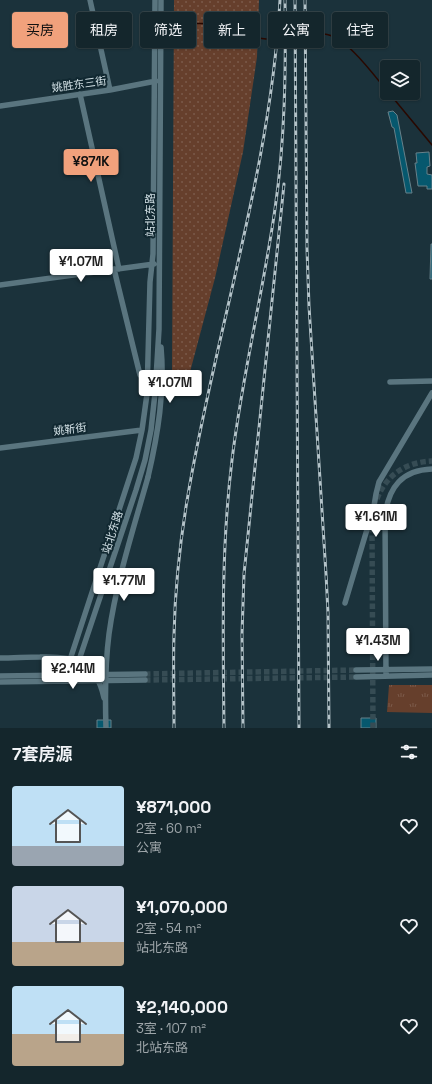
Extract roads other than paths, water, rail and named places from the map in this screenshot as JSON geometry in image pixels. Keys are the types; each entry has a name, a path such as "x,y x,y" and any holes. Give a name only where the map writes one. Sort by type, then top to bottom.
{"street":[{"path":"90,0 110,90"},
{"name":"站北东路","path":"65,675 127,488 136,458 142,430 148,370 150,282 153,254 155,0"},
{"name":"站北东路","path":"72,681 125,524 145,460 151,430 159,329 161,0"},
{"name":"姚胜东三街","path":"0,106 110,90 161,80"},
{"path":"80,94 140,375"},
{"path":"0,285 159,263"},
{"path":"106,728 107,660 113,610 148,477 157,434 161,403 162,357 159,329"},
{"path":"390,382 432,380"},
{"path":"345,603 374,506 376,494 384,472 432,393"},
{"name":"姚靳街","path":"0,448 142,430"},
{"path":"386,673 386,506 391,491 403,478 414,472 432,468"},
{"path":"0,658 58,656 81,661 92,670 100,684 104,696 106,714"},
{"path":"386,673 432,669"},
{"path":"356,673 432,675"},
{"path":"65,675 72,681"},
{"path":"0,676 74,675 145,677 72,681 0,682"}],"waterway":[{"path":"196,23 225,24 251,37 266,39"},
{"path":"324,34 332,36 350,48 380,82"},
{"path":"395,100 432,145"}],"tunnel":[{"path":"377,499 386,483 398,471 414,464 432,461"},
{"path":"373,513 373,728"},
{"path":"145,674 356,670"},
{"path":"145,680 356,677"}],"railway":[{"path":"174,728 174,658 178,565 188,495 266,125 275,63 280,0"},
{"path":"224,728 224,560 228,493 241,397 275,209 283,131 285,0"},
{"path":"295,0 299,728"},
{"path":"305,0 307,249 309,306 328,613 329,728"},
{"path":"243,728 242,634 244,574 284,184"}]}
